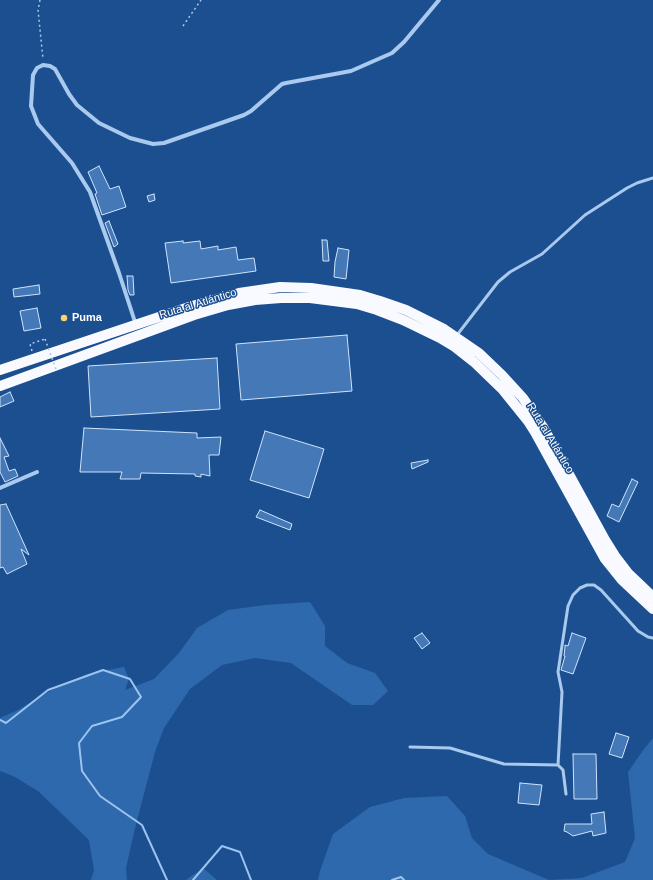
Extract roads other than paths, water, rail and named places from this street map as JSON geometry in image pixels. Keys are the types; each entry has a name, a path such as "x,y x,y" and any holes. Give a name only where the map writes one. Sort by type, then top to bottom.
{"highway":[{"name":"Ruta al Atlántico","path":"0,370 136,326 192,306 232,295 280,287 311,288 360,295 406,310 456,336 495,367 523,398 543,427 597,527 615,556 628,572 653,597"},
{"name":"Ruta al Atlántico","path":"0,386 194,315 228,305 268,299 310,298 357,304 377,310 403,320 455,347 474,362 503,390 535,432 605,559 621,579 653,609"},
{"path":"0,382 40,368 42,365 41,361 37,358 35,359"}],"street":[{"path":"136,326 119,272 90,192 72,163 41,128 31,106 33,75 37,68 43,65 50,66 54,69 69,94 78,105 99,123 130,138 153,144 164,143 244,115 282,84 351,71 392,53 404,42 439,0"},
{"path":"0,488 37,472"}],"lane":[{"path":"456,336 498,282 510,272 542,254 586,215 637,183 653,178"},
{"path":"558,765 562,692 558,672 568,606 573,595 580,588 587,585 594,585 601,590 638,631 648,637 653,638"},
{"path":"410,747 450,748 504,764 558,765 563,770 566,794"}],"waterway":[{"path":"0,720 6,723 48,690 103,670 130,679 141,697 122,717 92,726 79,743 82,771 100,796 142,825 167,880"},
{"path":"193,880 222,846 240,852 251,880"},
{"path":"392,880 401,877 404,880"}],"place":[{"name":"Puma","path":"64,318"}]}
